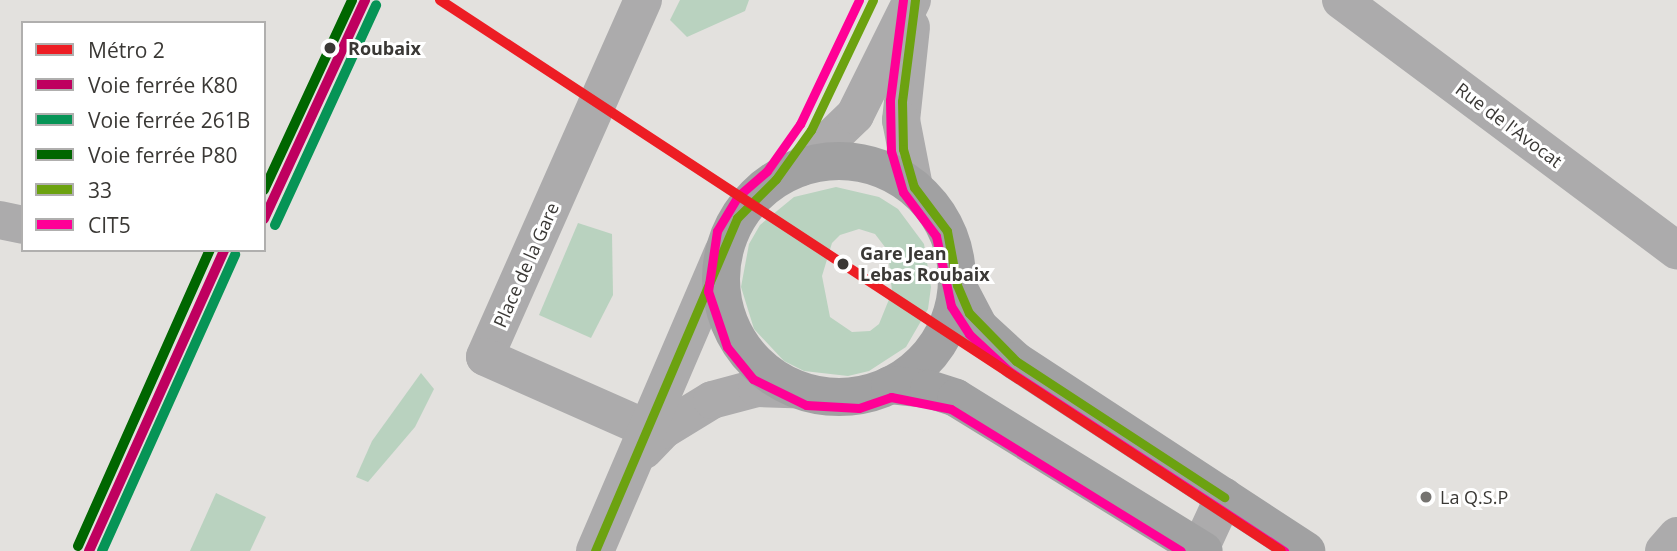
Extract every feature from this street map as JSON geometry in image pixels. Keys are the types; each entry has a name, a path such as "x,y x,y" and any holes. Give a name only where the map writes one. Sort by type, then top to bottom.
{"main road":[{"path":"957,285 952,316 938,344 917,369 890,385 842,398 793,389 761,369 738,341 720,289 723,252 748,203 776,179 801,167 860,162 914,187 947,231 957,285 979,327 1016,361 1306,551"},
{"path":"890,385 929,389 956,398 1201,550"}],"street":[{"name":"Place de la Gare","path":"643,0 485,357 647,442"},
{"path":"801,167 855,115 913,0"},
{"path":"913,0 901,120 914,187"},
{"name":"Rue de l'Avocat","path":"1341,0 1677,250"},
{"path":"0,220 21,225"},
{"path":"595,551 647,442 723,252"},
{"path":"647,442 729,394 757,388 793,389"},
{"path":"1201,550 1224,497"},
{"path":"1664,551 1677,536"}],"green space":[{"path":"680,0 749,0 745,11 687,37 670,20"},
{"path":"836,187 879,197 898,209 924,244 931,287 928,309 906,347 869,371 848,376 804,371 784,361 754,329 741,287 749,244 760,225 794,197","holes":["859,229 875,234 888,251 892,292 879,324 870,331 852,332 830,317 822,276 832,243 840,235"]},
{"path":"578,223 612,234 613,295 591,338 539,315"},
{"path":"421,373 434,389 415,427 368,482 356,477 372,441"},
{"path":"216,493 266,517 250,551 190,551"}],"metro line":[{"name":"2","path":"440,0 1281,551"}],"rail line":[{"name":"P80","path":"266,186 352,0"},
{"name":"K80","path":"266,215 365,0"},
{"name":"261B","path":"275,225 376,5"},
{"name":"P80","path":"78,546 209,252"},
{"name":"K80","path":"89,551 223,252"},
{"name":"261B","path":"102,551 235,255"}],"transit line":[{"name":"CIT5","path":"859,0 800,124 767,171 738,196 717,231 708,291 727,347 753,379 806,405 859,408 891,397 951,409 1181,551"},
{"name":"33","path":"595,551 737,218 776,179 811,130 873,0"},
{"name":"CIT5","path":"903,0 890,100 891,151 903,192 936,236 951,306 969,334 1009,371 1284,551"},
{"name":"33","path":"915,0 902,101 903,149 914,187 947,231 957,285 969,313 1016,361 1224,497"}],"place":[{"name":"Roubaix","path":"330,48"},
{"name":"Gare Jean Lebas Roubaix","path":"843,264"},
{"name":"La Q.S.P","path":"1426,497"}]}
